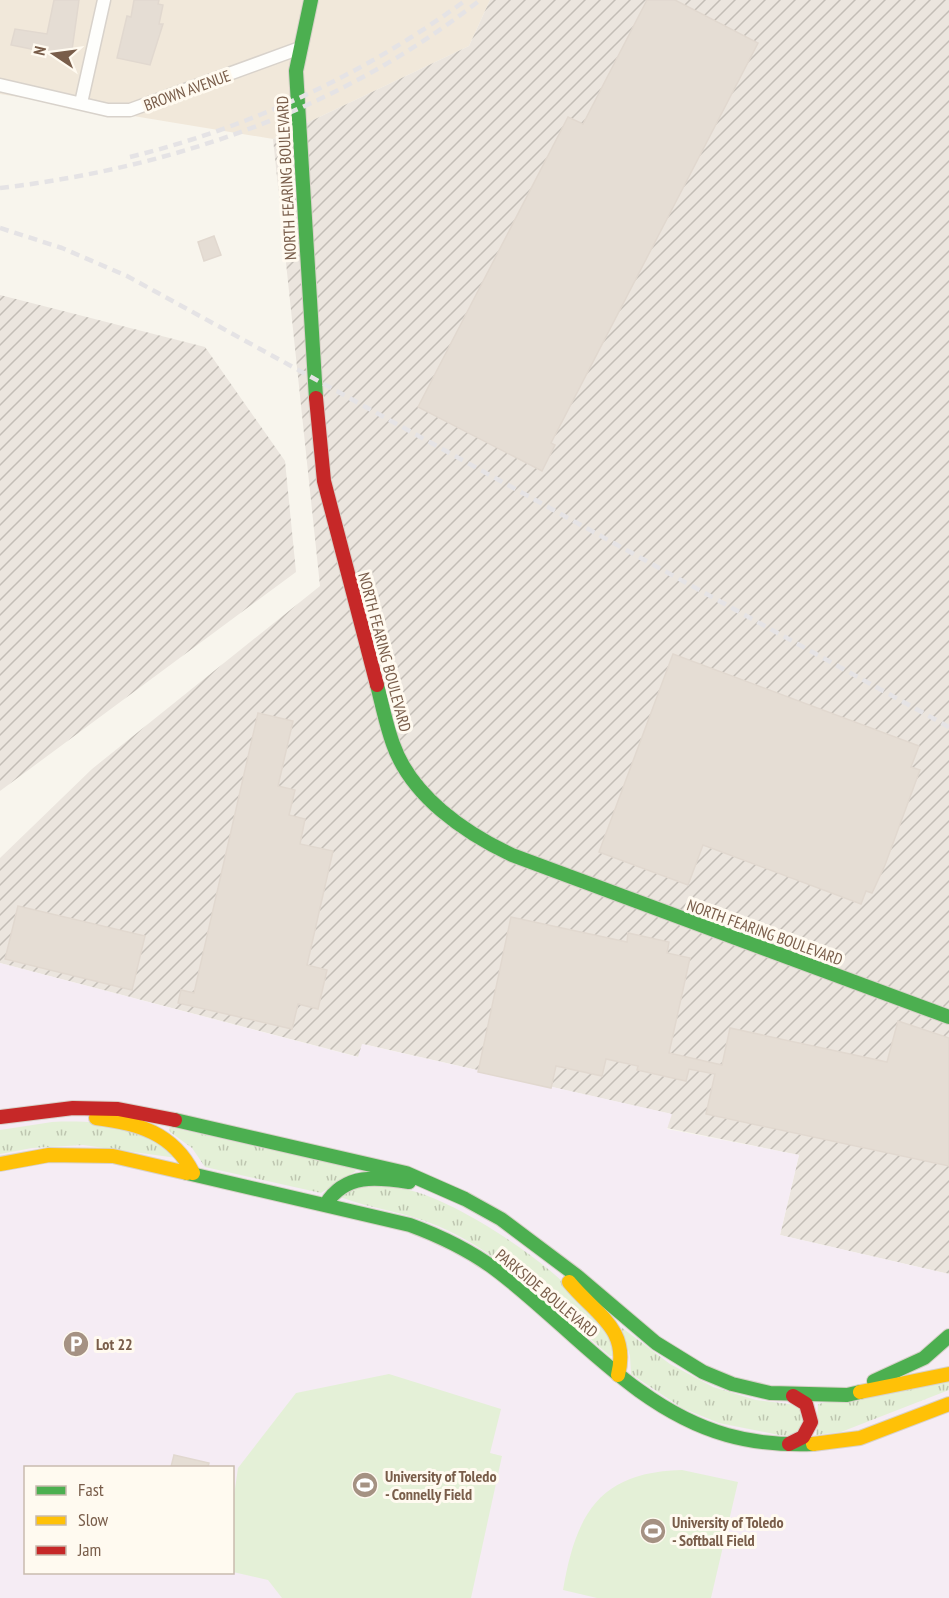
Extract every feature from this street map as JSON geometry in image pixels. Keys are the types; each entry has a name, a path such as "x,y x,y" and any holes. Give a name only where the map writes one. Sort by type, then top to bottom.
{"street":[{"path":"81,103 104,0"},
{"name":"NORTH FEARING BOULEVARD","path":"311,0 296,71 313,369 324,482 386,724 405,768 438,809 459,827 512,855 949,1017"},
{"name":"BROWN AVENUE","path":"0,85 116,110 137,108 300,48"},
{"name":"PARKSIDE BOULEVARD","path":"0,1117 57,1109 107,1108 171,1118 406,1173 501,1219 561,1267 577,1276 656,1343 691,1366 744,1388 793,1396 847,1395 949,1374"},
{"path":"57,1109 132,1124 158,1133 180,1148 194,1173"},
{"name":"PARKSIDE BOULEVARD","path":"0,1164 33,1157 83,1154 130,1158 411,1225 468,1251 512,1282 618,1375 661,1406 696,1423 735,1436 788,1444 830,1444 864,1436 949,1404"},
{"path":"326,1204 334,1190 346,1183 364,1178 434,1185"},
{"path":"561,1267 570,1285 606,1319 616,1336 622,1356 618,1375"},
{"path":"835,1394 907,1368 931,1354 949,1336"},
{"path":"788,1444 803,1437 811,1422 806,1404 793,1396"}],"shaded area":[{"path":"0,0 490,0 469,46 273,139 0,94"},
{"path":"490,0 949,0 949,1274 780,1235 799,1155 667,1128 671,1114 363,1044 359,1057 0,963 0,858 92,769 320,586 273,139 469,46"},
{"path":"0,295 205,347 285,461 296,572 0,791"},
{"path":"0,963 358,1057 362,1044 672,1114 667,1129 799,1155 780,1235 949,1274 949,1598 0,1598"}],"green space":[{"path":"52,1122 85,1122 119,1126 150,1138 177,1158 83,1145 32,1148 0,1154 0,1130"},
{"path":"169,1127 352,1168 356,1171 321,1193 205,1167 192,1148 170,1132"},
{"path":"359,1183 409,1190 434,1198 497,1232 531,1255 562,1281 587,1307 606,1332 614,1356 610,1356 507,1267 462,1238 426,1221 340,1197 342,1192"},
{"path":"621,1327 670,1364 713,1387 756,1400 797,1405 805,1417 802,1429 790,1436 779,1435 719,1423 682,1408 631,1374 630,1356"},
{"name":"University of Toledo - Connelly Field","path":"389,1374 501,1409 490,1453 502,1456 471,1598 282,1598 268,1580 234,1572 234,1495 238,1468 296,1393"},
{"path":"949,1380 949,1390 841,1432 816,1435 818,1404"},
{"name":"University of Toledo - Softball Field","path":"682,1470 738,1482 711,1598 597,1598 563,1590 575,1539 584,1519 596,1502 611,1489 630,1479 654,1473"}],"building":[{"path":"54,0 79,0 71,57 11,45 15,29 47,34"},
{"path":"134,0 159,0 158,4 163,5 159,24 163,24 150,65 117,58 127,16 131,17"},
{"path":"647,0 675,0 758,43 551,443 555,445 542,471 418,407 568,117 583,124"},
{"path":"214,236 221,255 204,261 198,242"},
{"path":"673,654 919,746 911,767 920,770 885,865 872,893 866,891 861,904 703,845 688,885 599,852"},
{"path":"258,713 293,721 278,786 295,790 289,815 305,819 300,844 333,851 307,965 327,970 318,1009 298,1004 292,1029 178,1003 181,990 194,993"},
{"path":"18,906 145,936 132,990 5,959"},
{"path":"511,917 627,942 628,933 669,942 667,953 690,958 669,1053 722,1065 730,1028 887,1062 898,1021 949,1038 949,1166 706,1114 715,1074 689,1069 686,1081 637,1070 638,1066 606,1059 602,1076 556,1066 551,1088 478,1072"},
{"path":"174,1455 209,1463 208,1466 171,1466"}],"railway":[{"path":"130,157 219,130 306,95 388,52 466,0"},
{"path":"0,188 65,179 129,166 253,127 313,102 371,73 427,39 480,0"},
{"path":"0,228 62,248 127,276 949,727"}],"traffic: fast":[{"path":"311,0 296,71 316,398"},
{"path":"377,685 386,722 401,763 426,796 458,824 476,836 512,855 949,1017"},
{"path":"175,1120 406,1173 465,1199 501,1219 577,1276 656,1343 703,1372 732,1384 770,1393 847,1395 860,1392"},
{"path":"187,1173 410,1225 432,1234 465,1250 495,1269 632,1386 662,1406 693,1423 738,1438 769,1443 813,1444"},
{"path":"326,1204 342,1187 352,1182 374,1179 409,1182"},
{"path":"874,1381 924,1358 949,1336"}],"traffic: slow":[{"path":"96,1118 126,1123 153,1132 175,1148 193,1173"},
{"path":"0,1164 49,1155 113,1156 187,1173"},
{"path":"569,1282 615,1333 619,1345 618,1375"},
{"path":"860,1392 949,1374"},
{"path":"813,1444 860,1438 949,1404"}],"traffic: jam":[{"path":"316,398 324,481 377,685"},
{"path":"0,1117 73,1108 118,1109 175,1120"},
{"path":"789,1444 803,1437 811,1422 806,1404 793,1396"}],"place":[{"name":"Lot 22","path":"76,1344"},
{"name":"University of Toledo - Connelly Field","path":"365,1485"},
{"name":"University of Toledo - Softball Field","path":"653,1531"}]}
